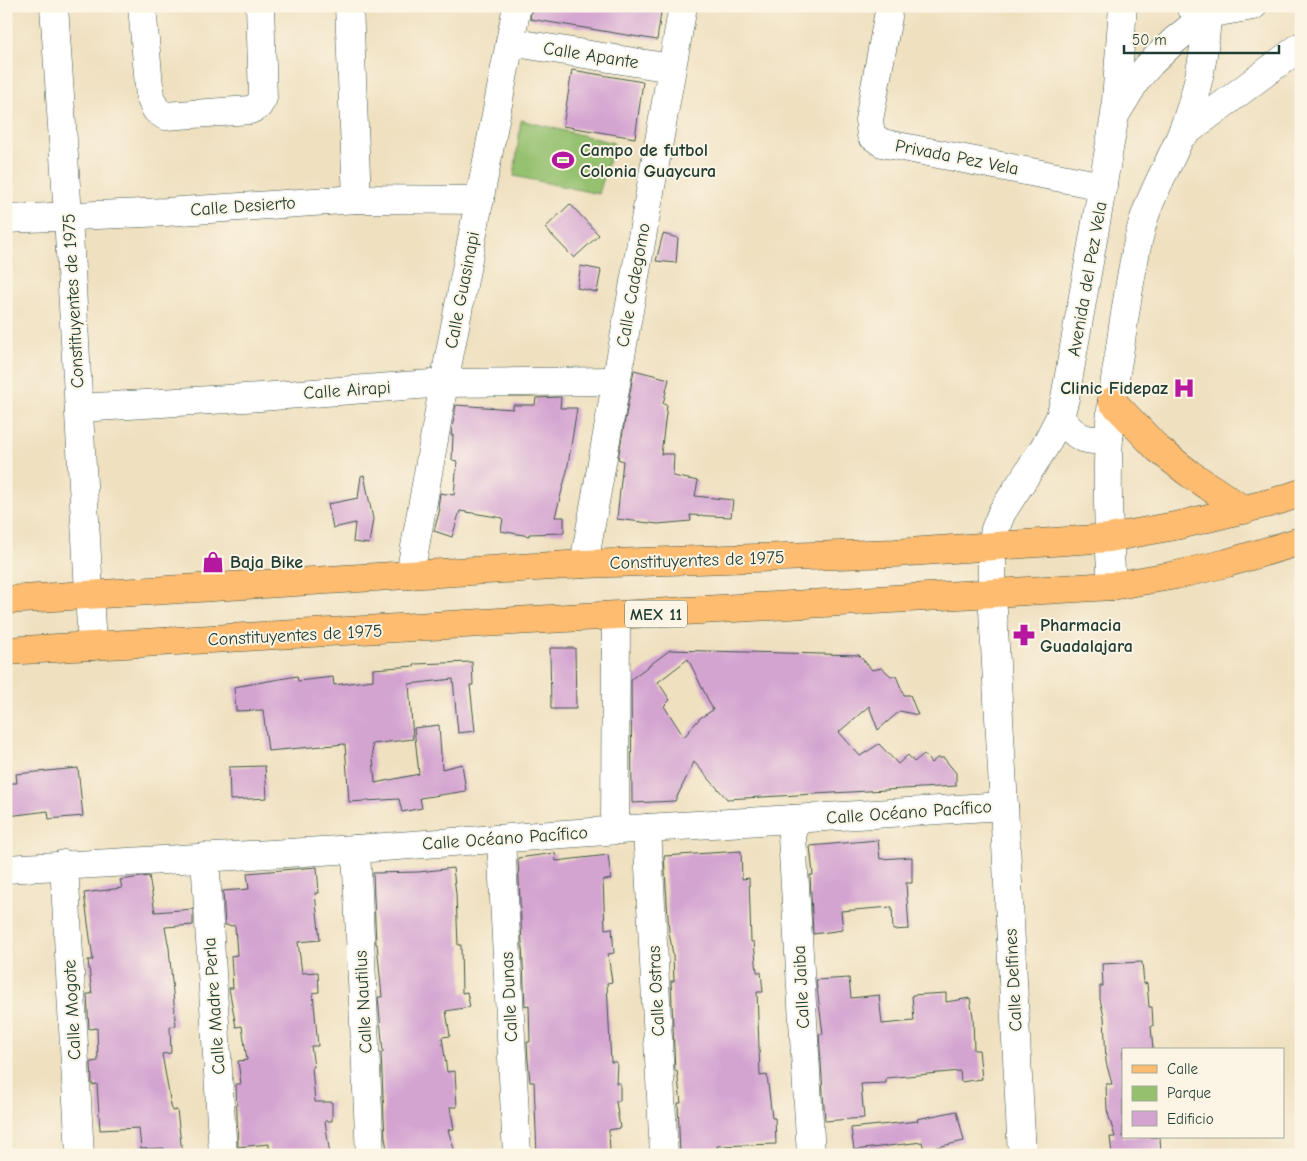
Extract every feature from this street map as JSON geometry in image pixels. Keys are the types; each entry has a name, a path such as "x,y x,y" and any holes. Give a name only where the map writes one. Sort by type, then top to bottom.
{"main road":[{"path":"1112,401 1158,449 1190,474 1244,510"},
{"name":"Constituyentes de 1975","path":"6,600 584,564 895,552 1109,538 1180,525 1244,510 1301,493"},
{"name":"Constituyentes de 1975","path":"6,651 1112,586 1176,575 1228,563 1301,541"}],"street":[{"name":"Constituyentes de 1975","path":"54,6 68,216 92,646"},
{"path":"142,6 150,97 156,110 164,116 250,110 258,106 263,98 260,6"},
{"path":"349,6 358,198"},
{"name":"Calle Guasinapi","path":"410,575 444,383 517,6"},
{"name":"Calle Cadegomo","path":"584,564 683,6"},
{"name":"Avenida del Pez Vela","path":"992,594 992,546 1002,512 1045,446 1060,417 1065,398 1115,115 1123,6"},
{"path":"1115,115 1137,79 1175,40 1199,10 1253,6"},
{"path":"1112,586 1109,538 1109,438 1112,401 1134,257 1144,220 1154,189 1181,136 1203,67 1199,10"},
{"name":"Privada Pez Vela","path":"888,17 869,120 871,135 882,142 1103,186"},
{"name":"Calle Apante","path":"510,42 672,68"},
{"path":"1181,136 1301,46"},
{"name":"Calle Desierto","path":"6,219 166,212 358,198 480,200"},
{"name":"Calle Airapi","path":"79,408 444,383 616,380"},
{"path":"1060,417 1076,435 1088,440 1098,441 1109,438"},
{"name":"Calle Delfines","path":"992,594 1022,1155"},
{"path":"615,830 616,616"},
{"name":"Calle Océano Pacífico","path":"6,868 356,849 615,830 1004,806"},
{"name":"Calle Jaiba","path":"791,819 811,1155"},
{"name":"Calle Ostras","path":"647,828 664,1155"},
{"name":"Calle Dunas","path":"501,839 517,1155"},
{"name":"Calle Nautilus","path":"356,849 370,1155"},
{"name":"Calle Madre Perla","path":"204,857 223,1155"},
{"name":"Calle Mogote","path":"64,864 80,1155"}],"green space":[{"name":"Campo de futbol Colonia Guaycura","path":"521,120 614,143 599,194 514,176"}],"building":[{"path":"532,6 662,6 657,40 530,19"},
{"path":"572,70 643,82 635,138 563,126"},
{"path":"570,204 599,235 574,258 545,228"},
{"path":"663,234 678,238 676,263 656,261"},
{"path":"581,266 601,270 597,292 577,288"},
{"path":"634,370 669,379 663,404 667,405 661,454 674,454 673,476 698,481 695,496 733,500 731,517 690,515 691,521 658,524 617,519 623,461 618,459"},
{"path":"561,397 560,408 577,408 567,471 555,517 564,517 564,533 529,534 529,536 501,531 503,518 460,511 452,537 434,531 440,509 438,508 440,493 454,495 457,461 452,460 453,435 451,435 456,405 513,409 513,405 535,405 536,398"},
{"path":"364,475 373,519 369,544 353,542 355,523 333,528 328,504 358,498 361,476"},
{"path":"550,648 575,648 576,709 551,709"},
{"path":"670,650 859,655 872,670 882,668 891,676 896,676 904,695 910,695 918,715 900,711 878,730 869,706 839,732 860,756 879,744 898,764 908,755 914,762 924,754 931,763 937,758 944,758 956,773 956,786 727,799 694,762 675,801 632,803 631,679","holes":["688,659 713,710 700,718 684,737 664,706 670,700 658,682"]},
{"path":"472,662 473,685 470,685 475,731 458,733 453,679 409,684 413,739 372,744 375,783 419,774 414,728 439,725 442,769 462,764 466,791 420,798 422,808 402,812 399,799 349,802 345,744 268,751 263,710 236,711 234,687 297,676 298,681 333,677 334,685 373,680 373,669 415,666 415,664"},
{"path":"265,766 267,798 230,800 229,767"},
{"path":"78,768 83,816 49,819 48,811 8,816 7,783 17,783 16,774"},
{"path":"878,840 880,859 912,857 912,883 906,883 909,929 893,930 892,907 841,911 843,930 813,934 810,875 813,875 810,846"},
{"path":"741,851 742,879 749,878 751,942 754,942 757,972 761,972 763,992 757,992 760,1076 767,1075 772,1118 775,1118 776,1144 717,1146 718,1155 680,1155 678,1103 681,1103 677,1071 675,1071 671,981 674,981 673,955 669,932 664,856"},
{"path":"555,853 556,861 608,855 611,879 603,880 605,929 612,928 614,953 608,954 612,982 607,983 610,1045 611,1062 617,1062 616,1083 620,1083 620,1101 616,1101 620,1128 609,1130 610,1153 537,1155 534,1082 530,1082 528,1059 527,1042 530,1042 529,1005 525,1006 518,858"},
{"path":"317,867 319,893 315,893 320,940 298,942 302,973 318,972 319,992 313,993 318,1046 311,1046 314,1067 312,1067 315,1102 332,1102 332,1121 325,1121 330,1155 269,1155 269,1144 238,1147 236,1084 241,1084 238,1061 247,1060 242,1026 236,1027 229,988 233,988 231,956 237,955 235,926 225,925 223,891 249,889 247,873"},
{"path":"453,868 458,945 461,945 462,993 467,992 470,1007 446,1011 450,1036 442,1037 447,1072 455,1071 457,1107 450,1107 454,1129 448,1130 456,1155 388,1155 385,1138 381,1052 383,1052 378,997 382,997 376,944 373,873 419,872"},
{"path":"149,876 155,912 193,909 193,925 165,927 169,948 176,1026 170,1027 171,1053 162,1054 172,1111 177,1110 182,1152 165,1154 164,1148 141,1149 139,1128 100,1130 97,1084 92,1085 91,1062 98,1061 97,1028 89,1029 87,994 92,994 88,960 93,960 84,893 122,888 120,880"},
{"path":"1142,962 1144,984 1147,983 1149,1007 1152,1007 1153,1048 1122,1048 1122,1138 1160,1138 1161,1155 1112,1155 1110,1137 1115,1137 1107,1110 1106,1084 1112,1084 1106,1062 1104,1017 1100,999 1100,986 1103,986 1102,964"},
{"path":"849,978 851,998 879,995 882,1024 914,1021 912,995 946,993 946,1002 970,998 973,1017 974,1050 979,1050 982,1079 961,1082 960,1071 886,1078 886,1083 861,1084 864,1118 825,1121 819,1034 823,1034 816,980"},
{"path":"957,1111 964,1141 924,1150 922,1142 854,1150 851,1128 918,1121 917,1119"}],"place":[{"name":"Campo de futbol Colonia Guaycura","path":"563,160"},
{"name":"Clinic Fidepaz","path":"1184,388"},
{"name":"Baja Bike","path":"213,562"},
{"name":"Pharmacia Guadalajara","path":"1024,635"}]}
